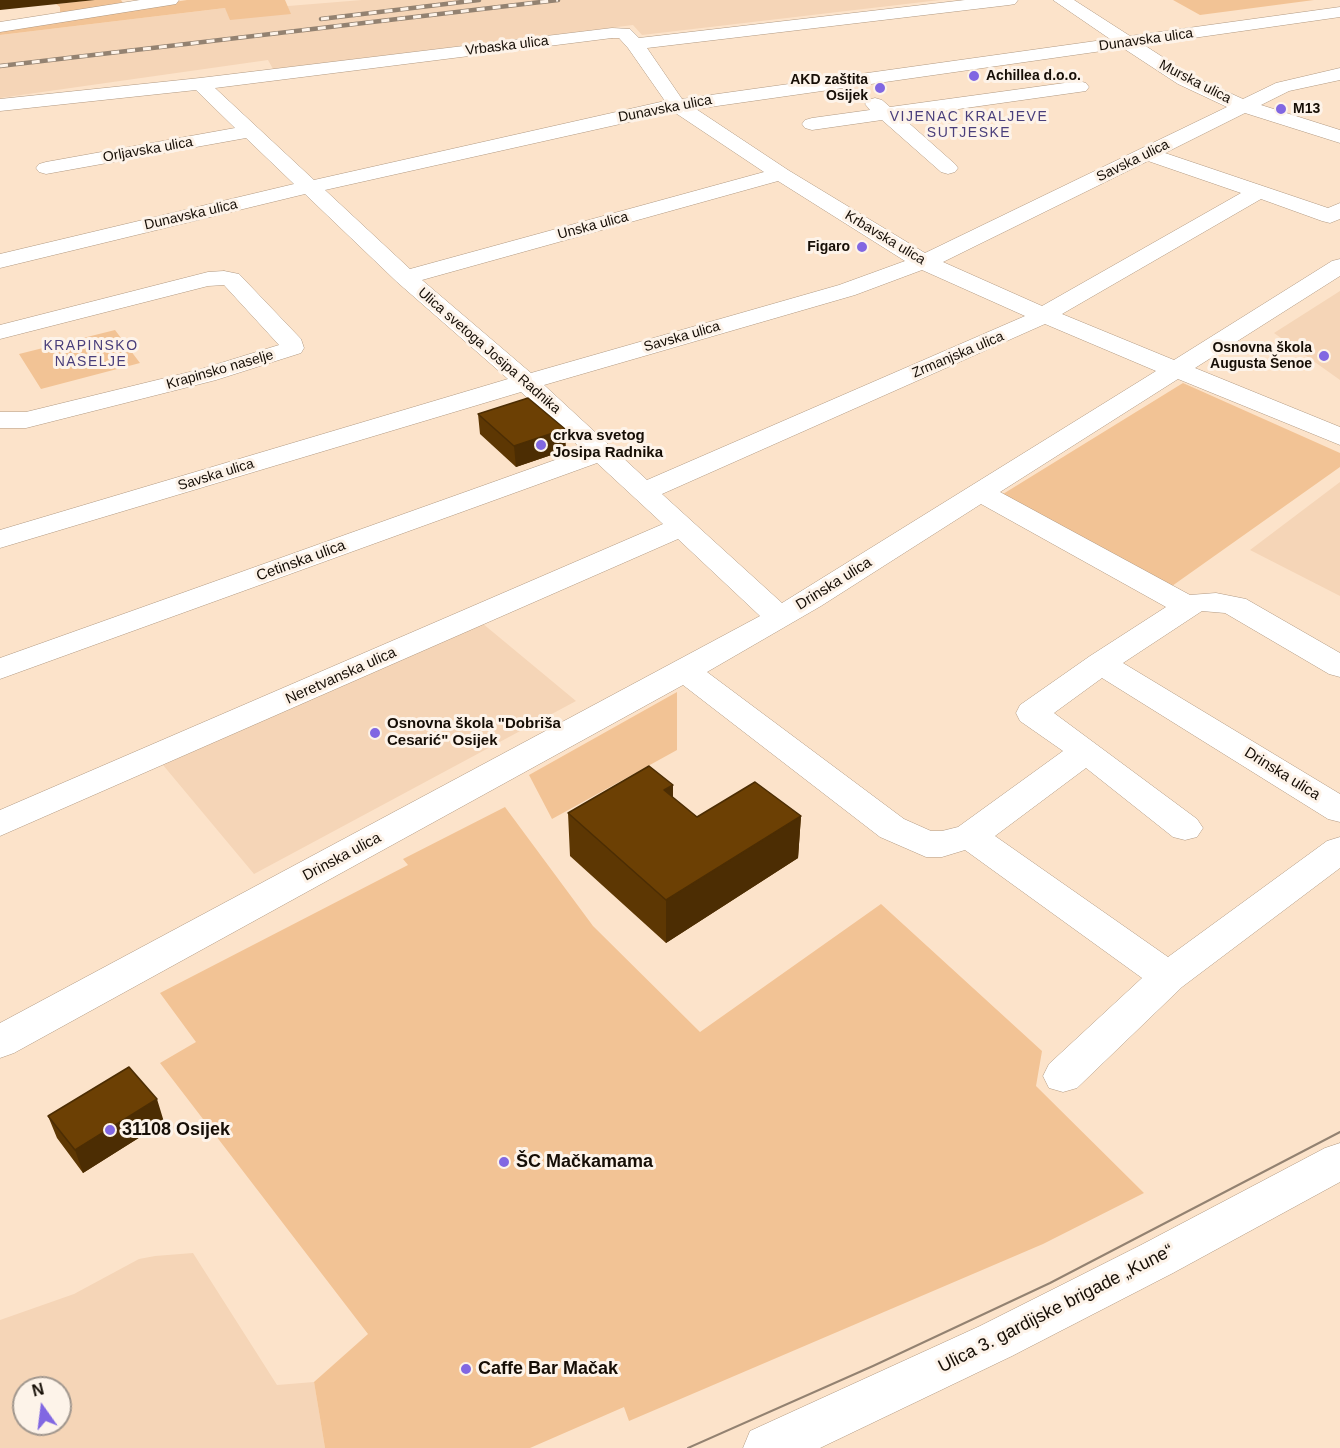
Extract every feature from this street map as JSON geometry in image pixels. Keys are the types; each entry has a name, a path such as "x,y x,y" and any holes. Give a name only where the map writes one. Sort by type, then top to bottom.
{"street":[{"path":"0,27 170,0"},
{"name":"Vrbaska ulica","path":"0,105 200,84 612,33 627,34 635,44 1009,0"},
{"name":"Murska ulica","path":"1062,0 1185,80 1243,105 1340,137"},
{"name":"Dunavska ulica","path":"0,261 309,187 677,105 1340,12"},
{"name":"Krbavska ulica","path":"635,44 677,105 781,174 923,262 1043,315 1177,369"},
{"name":"Savska ulica","path":"0,539 526,382 847,290 923,262 1283,87 1340,74"},
{"path":"848,80 948,168"},
{"name":"Ulica svetoga Josipa Radnika","path":"200,84 405,277 526,382 780,618"},
{"path":"812,124 1078,87"},
{"name":"Orljavska ulica","path":"46,168 249,131"},
{"path":"1148,154 1330,216 1340,210"},
{"name":"Unska ulica","path":"405,277 781,174"},
{"name":"Zrmanjska ulica","path":"645,491 1026,325 1258,192"},
{"name":"Drinska ulica","path":"0,1042 780,618 1340,266"},
{"name":"Krapinsko naselje","path":"0,332 208,279 224,278 231,279 292,344 292,348 285,352 207,375 13,420"},
{"path":"1177,369 1340,437"},
{"name":"Cetinska ulica","path":"0,669 602,452"},
{"path":"981,493 1188,606"},
{"name":"Neretvanska ulica","path":"0,824 682,526"},
{"path":"1185,828 1086,751 1032,713 1101,663 1188,606 1208,602 1235,606 1340,667"},
{"name":"Drinska ulica","path":"1101,663 1340,810"},
{"path":"685,671 892,828 926,844 942,844 970,836 1086,751"},
{"path":"970,836 1168,976"},
{"path":"1063,1076 1168,976 1340,850"},
{"name":"Ulica 3. gardijske brigade „Kune“","path":"767,1448 996,1341 1157,1259 1340,1161"}],"shaded area":[{"path":"121,0 123,3 60,13 60,7 56,4"},
{"path":"187,0 285,0 291,14 230,20 225,8 0,35 0,29"},
{"path":"362,0 940,0 642,35 633,25 273,69 268,60 0,98 0,35 225,8 227,11"},
{"path":"1173,0 1314,0 1200,15"},
{"name":"Osnovna škola Augusta Šenoe","path":"1340,291 1340,380 1274,333"},
{"path":"115,330 140,363 41,389 19,354"},
{"path":"1183,383 1340,453 1340,467 1172,586 1003,494"},
{"path":"1340,482 1340,596 1250,550"},
{"name":"Osnovna škola \"Dobriša Cesarić\" Osijek","path":"482,623 576,701 254,874 163,765"},
{"path":"677,692 677,750 552,819 529,775"},
{"name":"ŠC Mačkamama","path":"505,807 593,926 700,1032 881,904 1042,1051 1036,1086 1144,1193 1043,1244 629,1421 624,1407 530,1448 325,1448 314,1382 368,1334 160,1063 196,1042 160,993 408,865 403,859"},
{"path":"193,1253 277,1385 314,1382 325,1448 0,1448 0,1320 74,1294 139,1259"}],"building":[{"path":"528,398 565,429 514,446 478,414"},
{"path":"649,766 673,785 664,790 697,817 755,782 801,816 666,900 568,813"},
{"path":"129,1067 157,1099 75,1150 48,1116"}],"tram line":[{"path":"688,1448 873,1366 1050,1283 1340,1132"}],"railway":[{"path":"321,19 479,0"},
{"path":"0,66 558,0"}],"place":[{"name":"Achillea d.o.o.","path":"974,76"},
{"name":"AKD zaštita Osijek","path":"880,88"},
{"name":"M13","path":"1281,109"},
{"name":"Figaro","path":"862,247"},
{"name":"Osnovna škola Augusta Šenoe","path":"1324,356"},
{"name":"crkva svetog Josipa Radnika","path":"541,445"},
{"name":"Osnovna škola \"Dobriša Cesarić\" Osijek","path":"375,733"},
{"name":"31108 Osijek","path":"110,1130"},
{"name":"ŠC Mačkamama","path":"504,1162"},
{"name":"Caffe Bar Mačak","path":"466,1369"}],"district":[{"name":"VIJENAC KRALJEVE SUTJESKE","path":"969,126"},
{"name":"KRAPINSKO NASELJE","path":"91,354"}]}
